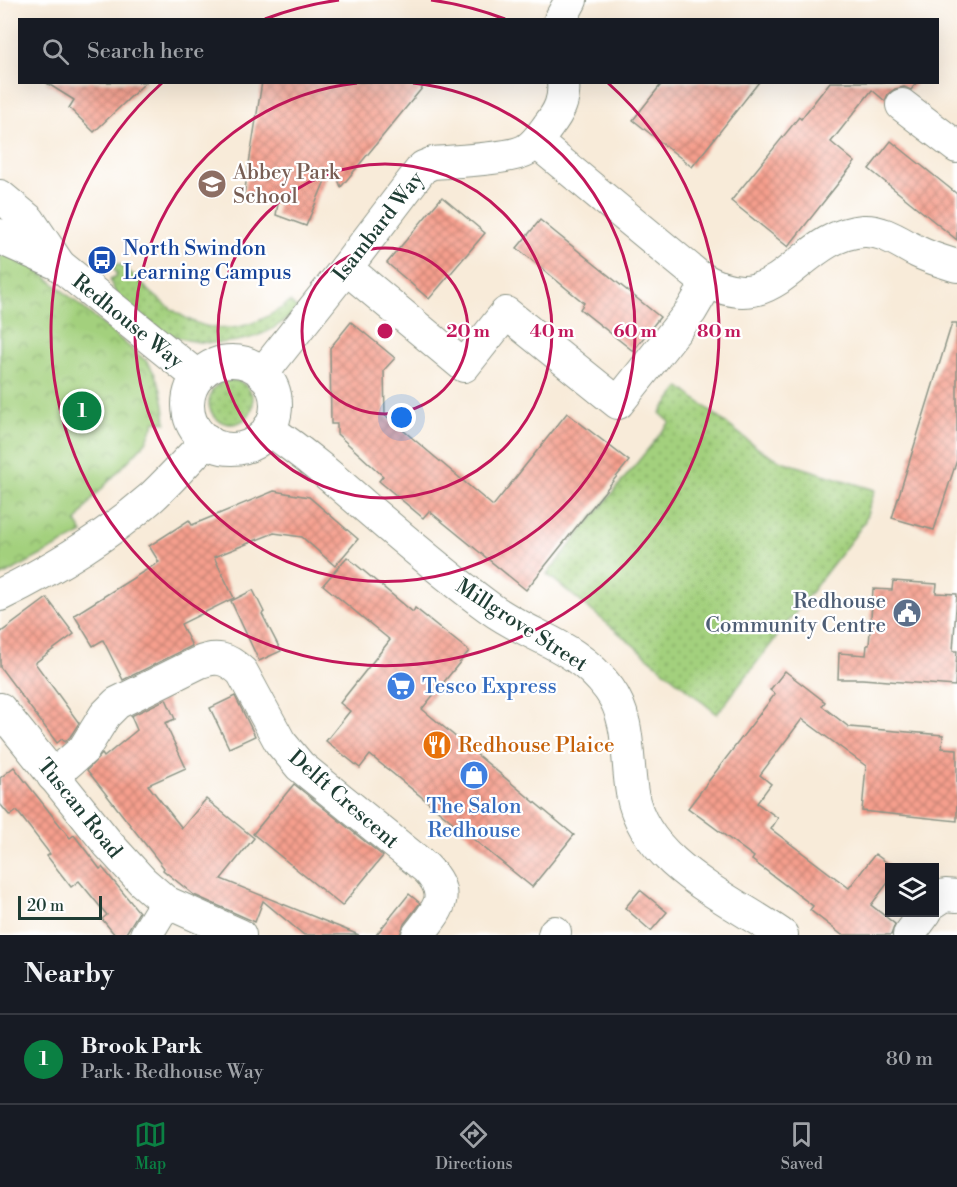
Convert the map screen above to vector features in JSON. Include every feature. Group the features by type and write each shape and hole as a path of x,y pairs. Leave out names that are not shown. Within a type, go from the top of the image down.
{"street":[{"path":"561,18 571,0"},
{"name":"Isambard Way","path":"262,374 423,167 433,163 512,155 527,149 536,142 560,109 563,84"},
{"path":"902,105 957,147"},
{"path":"536,142 708,282 735,290 760,288 783,277 823,244 844,235 866,231 888,236 917,252 957,266"},
{"name":"Redhouse Way","path":"0,196 29,220 58,264"},
{"name":"Redhouse Way","path":"0,235 11,243 58,264 198,377"},
{"path":"346,268 464,366 506,313 618,403 692,311 708,282"},
{"name":"Redhouse Way","path":"207,440 195,429 189,414 189,394 198,377 209,368 227,362 246,363 262,374"},
{"path":"0,595 50,569 105,534 152,496 207,440 222,447 238,448 254,442 268,429 274,417 276,401 271,385 262,374"},
{"name":"Millgrove Street","path":"268,429 316,463 492,610 526,630 559,645 585,664 610,690 621,712 627,740 634,804 642,824 653,841 677,865 782,935"},
{"name":"Delft Crescent","path":"53,776 84,748 105,715 117,703 209,658 221,658 242,672 280,742 300,766 426,868 436,879 441,890 441,901 438,909 418,935"},
{"name":"Tuscan Road","path":"0,710 109,845 142,881 166,902 240,935"},
{"path":"939,899 945,895 957,896"},
{"path":"146,935 166,902"},
{"path":"909,935 922,917"}],"green space":[{"path":"0,249 33,266 146,361 155,375 163,398 166,423 155,421 146,442 92,499 76,522 83,533 0,577"},
{"path":"118,264 170,308 187,319 203,325 236,328 253,323 290,302 297,309 285,321 254,337 224,343 193,341 165,332 124,302 112,286 110,279 117,276 113,266"},
{"path":"231,380 240,381 247,386 252,393 252,411 247,418 240,423 231,424 222,423 215,418 210,411 209,402 210,393 215,386 222,381"},
{"path":"680,387 759,449 781,461 875,490 864,523 717,714 547,574 670,422 660,413"}],"building":[{"path":"48,84 144,84 94,132 69,108 74,100"},
{"path":"262,84 425,84 341,187 332,164 306,226 276,215 278,204 244,195"},
{"path":"661,84 757,84 692,167 633,120"},
{"path":"828,84 916,84 911,90 904,87 895,89 888,94 885,101 872,90 831,142 855,162 788,247 731,201 799,117 801,119"},
{"path":"891,141 957,194 957,240 869,169"},
{"path":"442,197 485,233 429,299 387,263"},
{"path":"540,220 660,317 633,351 580,309 584,303 517,248"},
{"path":"351,322 395,358 384,370 385,415 493,506 567,413 629,461 526,590 429,511 423,518 379,481 383,476 337,434 337,424 331,424 330,348"},
{"path":"952,323 957,323 957,460 934,530 892,518"},
{"path":"274,491 309,497 358,539 335,566 302,537 274,533 214,557 234,598 181,624 192,646 123,680 103,640 93,646 74,615 159,562 149,546 189,520 192,525"},
{"path":"347,557 413,612 415,608 469,651 422,709 574,835 532,887 370,755 360,768 326,741 350,711 340,703 390,640 323,585"},
{"path":"893,581 937,584 936,593 957,594 953,651 957,651 955,686 838,679 839,653 866,655 867,645 869,645 873,589 892,590"},
{"path":"253,590 264,612 262,614 281,651 259,661 231,601"},
{"path":"47,598 74,634 35,663 79,723 65,742 62,739 57,743 0,667 0,633"},
{"path":"785,671 825,702 822,706 849,727 943,735 942,748 957,749 957,821 862,811 866,766 802,719 760,775 771,784 757,803 778,818 771,829 849,888 875,854 887,863 885,863 885,887 871,905 895,924 891,935 842,935 810,910 813,906 752,860 754,857 688,808 775,694 770,690"},
{"path":"235,696 255,736 229,748 210,708"},
{"path":"166,699 175,719 165,723 186,768 148,785 182,828 206,799 254,838 221,879 359,935 304,935 263,901 255,922 194,895 163,870 164,868 87,770 102,754 104,757 137,730 131,716"},
{"path":"14,767 70,838 74,835 100,869 102,867 139,912 125,935 115,935 102,919 107,915 79,881 71,887 47,856 50,854 17,811 10,816 0,804 0,778"},
{"path":"294,784 383,856 342,906 253,834"},
{"path":"640,890 667,912 651,931 625,908"},
{"path":"409,894 420,903 404,924 400,935 376,935"}],"place":[{"name":"Abbey Park School","path":"212,184"},
{"name":"North Swindon Learning Campus","path":"102,260"},
{"name":"Brook Park","path":"82,411"},
{"name":"Redhouse Community Centre","path":"907,613"},
{"name":"Tesco Express","path":"401,686"},
{"name":"Redhouse Plaice","path":"437,745"},
{"name":"The Salon Redhouse","path":"474,775"}]}
